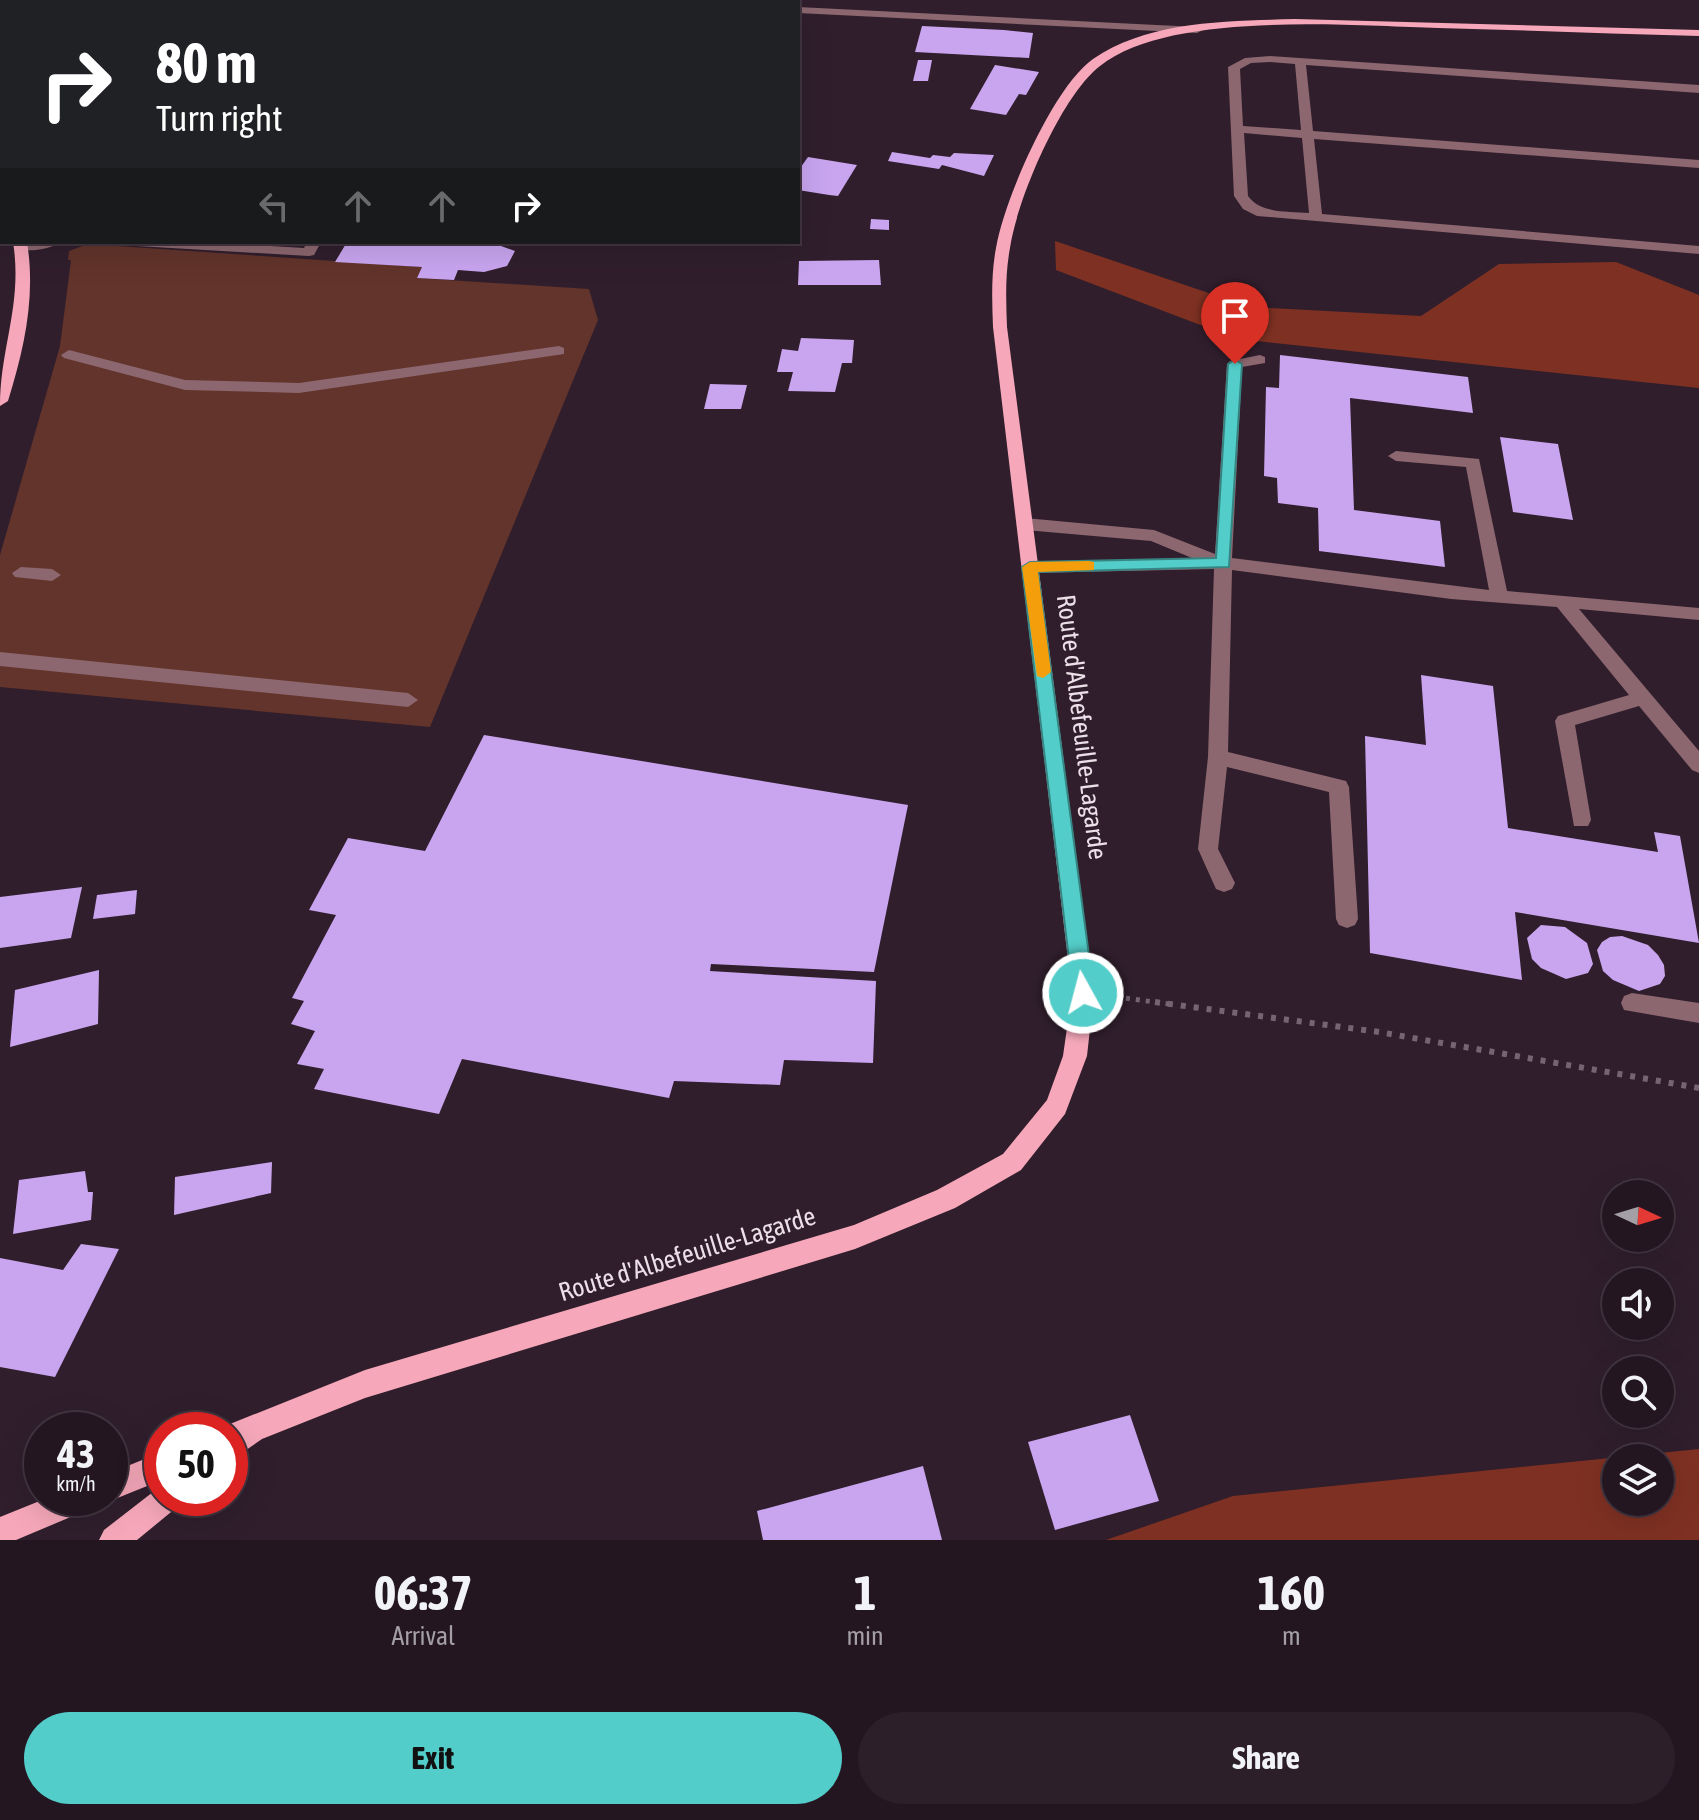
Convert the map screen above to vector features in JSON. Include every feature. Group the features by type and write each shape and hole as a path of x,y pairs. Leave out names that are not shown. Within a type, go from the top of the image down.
{"main road":[{"name":"Route d'Albefeuille-Lagarde","path":"248,1430 365,1384 855,1237 946,1199 1012,1162 1057,1106 1075,1056 1083,993 1000,327 998,279 1005,235 1063,100 1080,76 1118,50 1154,38 1197,30 1310,22 1699,33"},
{"path":"0,401 12,364 25,279 21,244"},
{"path":"0,1532 39,1516"},
{"path":"114,1540 144,1516"}],"street":[{"path":"800,10 1197,30"},
{"path":"1699,89 1300,61 1249,60 1234,67 1241,196 1248,206 1262,213 1699,250"},
{"path":"1300,61 1316,219"},
{"path":"1237,129 1699,164"},
{"path":"171,244 309,252 313,244"},
{"path":"69,355 185,385 299,388 559,351"},
{"path":"1224,883 1208,849 1218,757 1223,563 1235,364 1260,360"},
{"path":"1396,456 1473,463 1499,597"},
{"path":"1025,524 1154,536 1223,563"},
{"path":"1030,567 1223,563 1499,597 1699,614"},
{"path":"21,573 52,575"},
{"path":"1562,601 1699,765"},
{"path":"0,659 408,700"},
{"path":"1581,820 1565,721 1642,698"},
{"path":"1218,757 1339,787 1347,919"},
{"path":"1632,1003 1699,1013"}],"path":[{"path":"1083,993 1379,1032 1699,1088"}],"shaded area":[{"path":"1055,241 1250,307 1421,316 1499,264 1616,262 1699,295 1699,388 1237,339 1056,270"},
{"path":"88,244 422,267 417,278 589,289 598,320 430,727 0,687 0,555 60,346 71,260 68,260 69,251"},
{"path":"1699,1449 1699,1540 1106,1540 1233,1496 1602,1459 1602,1516 1674,1516 1674,1452"}],"building":[{"path":"922,26 1033,33 1029,58 915,52"},
{"path":"918,60 932,60 928,81 913,81"},
{"path":"995,65 1039,72 1026,95 1019,94 1006,115 970,109"},
{"path":"892,152 930,158 933,155 950,157 954,153 994,155 984,176 942,165 939,169 888,161"},
{"path":"808,157 857,165 838,196 800,190 800,168"},
{"path":"871,219 889,220 889,230 870,229"},
{"path":"346,244 502,244 515,251 507,266 484,272 458,270 454,280 417,278 422,267 335,262"},
{"path":"879,260 881,285 798,285 799,261"},
{"path":"801,338 854,340 852,363 842,363 835,392 788,391 793,372 777,372 782,349 798,351"},
{"path":"1280,355 1468,377 1473,413 1350,398 1354,510 1440,521 1445,567 1319,551 1318,508 1278,503 1277,478 1264,476 1266,387 1279,388"},
{"path":"710,384 747,385 741,409 704,409"},
{"path":"1500,437 1558,444 1573,520 1513,512"},
{"path":"1421,675 1493,686 1508,828 1658,852 1654,832 1680,836 1699,943 1515,912 1522,980 1370,953 1365,736 1426,745"},
{"path":"484,735 908,805 874,972 711,964 710,971 876,981 873,1063 784,1060 780,1085 674,1081 669,1098 462,1059 439,1114 314,1089 324,1069 297,1064 315,1031 291,1024 304,1001 292,998 336,915 309,910 348,838 425,851"},
{"path":"82,887 71,938 0,948 0,897"},
{"path":"137,890 135,914 93,919 97,895"},
{"path":"1541,925 1565,927 1587,943 1593,964 1588,973 1566,979 1541,968 1532,959 1527,938"},
{"path":"1622,936 1648,945 1658,955 1664,965 1665,976 1660,984 1639,991 1613,980 1603,971 1597,950 1610,937"},
{"path":"99,970 98,1024 10,1047 15,990"},
{"path":"272,1162 271,1193 174,1215 175,1177"},
{"path":"85,1171 88,1192 93,1192 91,1220 13,1234 19,1180"},
{"path":"81,1244 119,1249 55,1377 0,1367 0,1258 63,1270"},
{"path":"1130,1415 1159,1501 1055,1530 1028,1442"},
{"path":"923,1466 942,1540 763,1540 757,1511"}],"slow traffic":[{"path":"1043,672 1030,567 1089,566"}],"route":[{"path":"1083,993 1030,567 1223,563 1235,364"}]}
